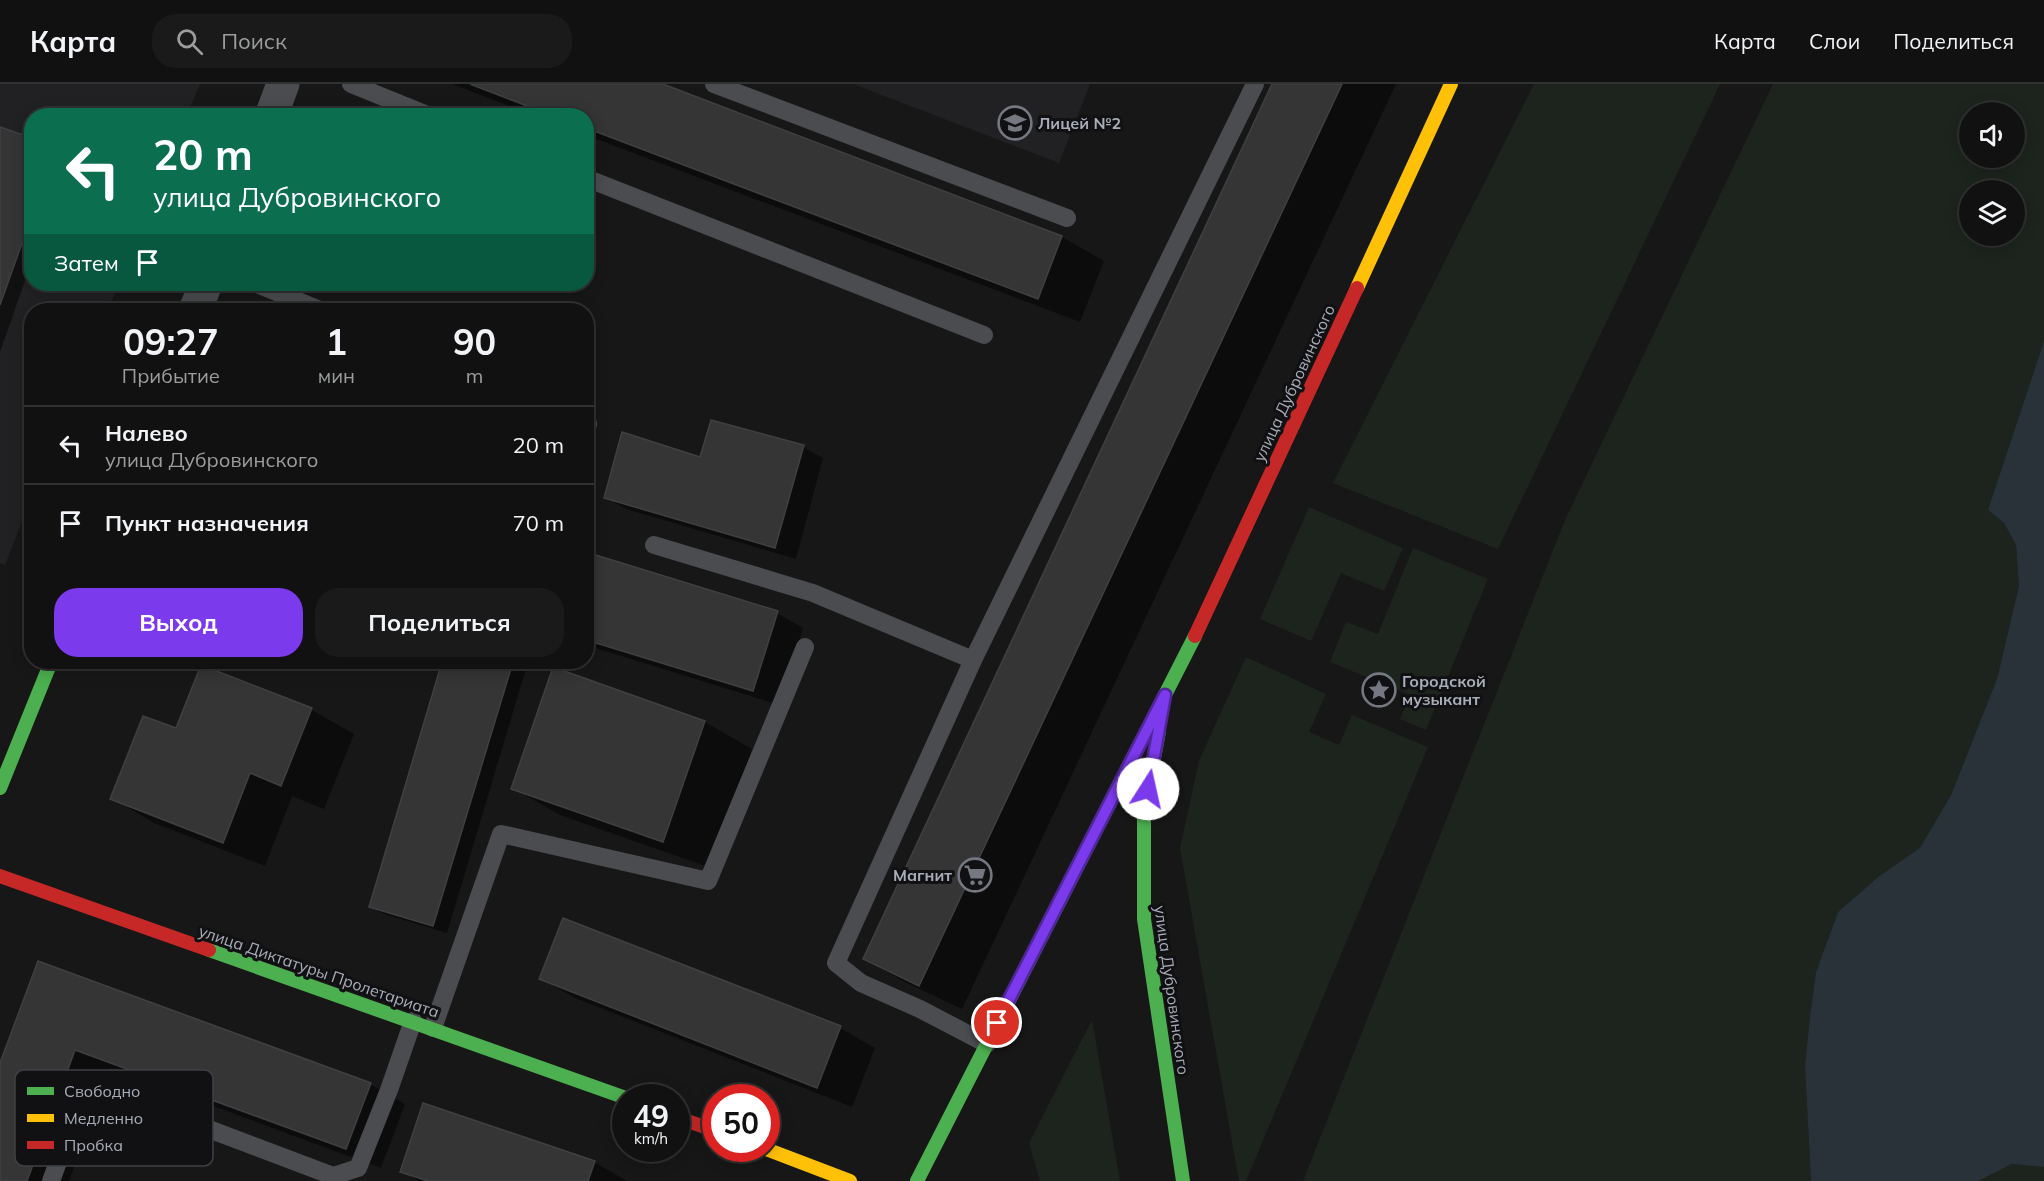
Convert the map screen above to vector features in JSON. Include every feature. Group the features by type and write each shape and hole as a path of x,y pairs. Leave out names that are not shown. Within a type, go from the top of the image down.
{"main road":[{"name":"улица Дубровинского","path":"917,1181 1213,599 1451,84"},
{"path":"0,788 48,669"},
{"name":"улица Дубровинского","path":"1165,695 1144,812 1144,919 1183,1181"},
{"name":"улица Диктатуры Пролетариата","path":"0,876 612,1093"},
{"path":"780,1154 850,1181"}],"street":[{"path":"274,108 283,84"}],"lane":[{"path":"351,84 410,108"},
{"path":"714,84 1067,218"},
{"path":"987,1044 861,983 836,963 973,660 1255,84"},
{"path":"594,181 984,335"},
{"path":"274,291 303,303"},
{"path":"654,545 813,593 973,660"},
{"path":"433,1028 501,834 708,881 805,647"},
{"path":"213,1131 333,1176 358,1168 413,1021"},
{"path":"51,1181 57,1166"}],"shaded area":[{"path":"0,84 200,84 190,108 24,108 24,291 116,291 111,303 24,303 24,517 5,565 0,563"},
{"name":"Лицей №2","path":"853,84 1090,84 1059,163"},
{"path":"1534,84 1720,84 1498,549 1333,483"},
{"path":"1773,84 2044,84 2044,341 1988,510 2004,523 2016,545 2019,586 1997,679 1951,795 1920,849 1878,877 1838,912 1816,972 1805,1066 1811,1181 1303,1181 1565,520"},
{"path":"2044,341 2044,1167 2012,1164 1978,1181 1811,1181 1805,1066 1816,972 1838,912 1878,877 1920,848 1951,795 1997,679 2019,586 2016,545 2004,523 1988,510"},
{"path":"1309,507 1403,548 1384,591 1341,573 1311,641 1260,619"},
{"path":"1413,548 1488,579 1426,730 1400,719 1410,695 1330,662 1346,622 1378,634"},
{"path":"1246,657 1326,694 1309,732 1339,745 1352,715 1428,747 1246,1181 1239,1181 1180,848 1199,761"},
{"path":"1092,1020 1120,1181 1040,1181 1029,1143"},
{"path":"2012,1164 2044,1167 2044,1181 1978,1181"}],"building":[{"path":"470,84 663,84 1062,236 1038,299 594,131 594,108 532,108"},
{"path":"1272,84 1342,84 919,986 863,959"},
{"path":"0,127 24,135 24,238 0,305"},
{"path":"711,420 804,445 775,548 604,498 622,432 700,457"},
{"path":"594,554 778,611 753,691 594,642"},
{"path":"199,669 211,669 312,708 281,786 250,773 223,843 110,799 143,716 176,728"},
{"path":"440,669 511,669 433,926 369,907"},
{"path":"552,669 559,669 705,721 663,842 511,789"},
{"path":"563,918 841,1026 817,1088 539,979"},
{"path":"38,961 371,1083 346,1149 213,1100 213,1070 130,1070 75,1050 68,1070 15,1070 15,1166 32,1166 27,1181 0,1181 0,1063"},
{"path":"423,1103 595,1161 588,1181 428,1181 400,1172"}],"traffic: fast":[{"path":"917,1181 1195,636"},
{"path":"0,788 48,669"},
{"path":"1159,731 1144,812 1144,919 1183,1181"},
{"path":"209,950 612,1093"}],"traffic: slow":[{"path":"1357,288 1451,84"},
{"path":"780,1154 850,1181"}],"traffic: jam":[{"path":"1195,636 1357,288"},
{"path":"0,876 209,950"},
{"path":"690,1122 702,1126"}],"place":[{"name":"Лицей №2","path":"1015,123"},
{"name":"Городской музыкант","path":"1379,690"},
{"name":"Магнит","path":"975,875"}],"route":[{"path":"997,1023 1165,695 1148,789"}]}
